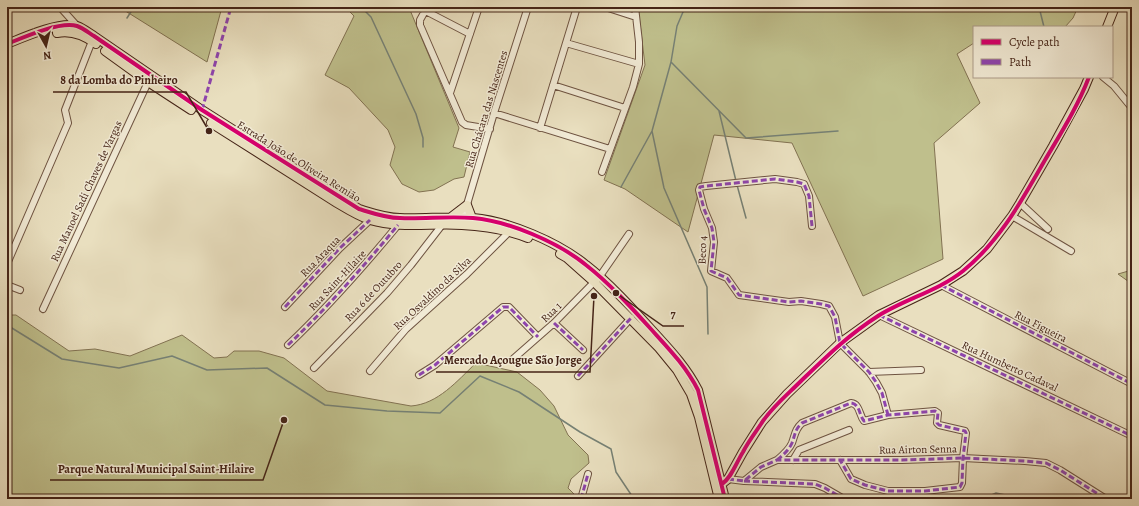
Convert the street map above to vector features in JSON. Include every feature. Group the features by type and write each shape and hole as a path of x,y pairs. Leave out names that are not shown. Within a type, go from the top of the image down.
{"main road":[{"path":"1107,26 1114,7"},
{"path":"7,44 38,32 60,27 78,26"},
{"name":"Estrada João de Oliveira Remião","path":"78,26 339,200 356,214 370,220 398,225 462,224 509,232 539,243 567,258 597,279 667,357 677,370 691,394 722,483 719,499"},
{"name":"Estrada João de Oliveira Remião","path":"7,49 40,37 65,31 73,32 92,41 148,82 339,200 359,209 377,215 398,218 472,218 513,226 570,253 597,279 633,309 673,352 690,374 698,390 725,499"},
{"path":"722,483 762,422 787,394 840,343 879,315 941,285 963,271 987,249 1020,203 1060,134 1089,78"},
{"path":"450,218 467,205 472,218"},
{"path":"414,225 463,218 509,232"}],"street":[{"path":"60,7 78,26"},
{"path":"418,7 470,34"},
{"path":"450,93 479,7"},
{"name":"Rua Chácara das Nascentes","path":"463,218 494,113 528,7"},
{"path":"540,128 577,7"},
{"path":"605,7 636,17"},
{"path":"602,172 633,86 639,64 636,7"},
{"path":"426,11 420,20 420,25 464,124 490,129"},
{"path":"7,264 68,123 65,110 92,41"},
{"path":"566,43 639,64"},
{"path":"1104,78 1114,86 1132,108"},
{"name":"Rua Manoel Sadi Chaves de Vargas","path":"43,309 148,82"},
{"path":"553,85 625,108"},
{"path":"494,113 610,149"},
{"name":"Beco 4","path":"812,226 809,196 804,184 775,179 700,187 699,190 704,209 712,228 714,242 711,270 727,278 739,295 789,302 801,301 829,306 835,317 840,343"},
{"path":"1020,203 1048,228"},
{"path":"1012,216 1071,251"},
{"name":"Rua Araqua","path":"285,307 340,248 370,220"},
{"name":"Rua Saint-Hilaire","path":"288,344 312,322 367,263 398,225"},
{"name":"Rua 6 de Outubro","path":"314,368 392,287 442,225"},
{"name":"Rua Osvaldino da Silva","path":"370,370 406,329 467,274 509,232"},
{"name":"Rua 1","path":"513,359 554,323 597,279 616,255 629,234"},
{"path":"7,285 20,290"},
{"name":"Rua Figueira","path":"941,285 1132,384"},
{"path":"419,375 435,365 503,307 509,307 538,337"},
{"name":"Rua Humberto Cadaval","path":"879,315 1132,436"},
{"path":"578,376 631,318"},
{"path":"554,323 583,350"},
{"path":"840,343 869,372 882,393 888,415"},
{"path":"869,372 921,370"},
{"path":"777,460 788,450 792,444 796,428 802,423 851,403 857,406 864,421 888,415 937,412 937,423 939,425 965,431 966,435 962,486 960,487 925,491 888,491 865,485 851,479 840,460"},
{"path":"793,460 799,450 849,430"},
{"name":"Rua Airton Senna","path":"744,481 761,467 777,460 902,460 963,458 1025,460 1046,463 1060,470 1106,499"},
{"path":"581,499 588,474"},
{"path":"722,483 744,481 815,484 844,499"}],"green space":[{"path":"119,7 222,7 207,62"},
{"path":"345,7 404,7 410,10 459,128 453,147 470,152 464,177 454,179 434,190 419,192 402,184 390,165 395,147 388,130 349,88 325,75 354,16"},
{"path":"638,7 1078,7 1073,18 1066,26 973,26 973,44 957,54 980,103 934,143 943,259 863,296 792,143 714,135 688,232 625,189 604,180 645,65"},
{"path":"1132,270 1132,284 1118,274"},
{"path":"7,314 16,315 69,351 95,349 130,356 182,335 214,358 227,357 234,351 259,351 284,358 327,391 411,406 430,401 438,396 454,384 476,363 517,372 540,390 554,406 568,435 588,455 589,463 571,479 568,488 577,497 577,499 7,499"}],"waterway":[{"path":"127,18 134,7"},
{"path":"361,7 371,17 416,114 423,138 423,147"},
{"path":"621,187 652,131 671,62 677,26 683,12 683,7"},
{"path":"1039,7 1044,26"},
{"path":"671,62 746,138 838,131"},
{"path":"719,111 736,181"},
{"path":"652,131 664,188 707,287 708,334"},
{"path":"737,185 746,218"},
{"path":"7,325 62,359 119,368 172,356 207,370 267,368 325,405 387,411 440,413 480,376 519,392 580,432 611,449 616,472 634,499"},
{"path":"983,499 996,493 1023,499"}],"marked path":[{"path":"202,110 231,7"},
{"path":"812,226 809,196 804,184 775,179 700,187 699,190 704,209 712,228 714,242 711,271 727,278 739,295 789,302 801,301 829,306 835,317 840,343 869,372 876,382 882,393 888,415"},
{"path":"285,307 340,248 370,220"},
{"path":"288,345 345,286 398,225"},
{"path":"941,285 1132,384"},
{"path":"419,375 435,365 503,307 509,307 538,337"},
{"path":"879,315 1132,436"},
{"path":"578,376 631,318"},
{"path":"554,323 583,350"},
{"path":"777,460 789,448 797,430 802,423 851,403 856,405 864,421 888,415 935,411 938,413 937,423 939,425 965,431 966,433 962,483 960,487 925,491 888,491 865,485 851,479 840,460"},
{"path":"728,479 744,481 761,467 777,460 902,460 963,458 1025,461 1046,463 1060,470 1106,499"},
{"path":"581,499 588,474"},
{"path":"744,481 815,484 844,499"}],"cycle path":[{"path":"7,44 52,28 70,25 77,26 84,29 202,110 359,209 395,218 464,217 501,223 532,234 575,256 603,279 627,303 664,343 693,381 698,390 725,499"},
{"path":"722,484 731,474 747,445 769,413 837,347 857,331 888,310 932,290 953,278 963,271 988,247 1028,190 1069,119 1089,78"}],"place":[{"name":"8 da Lomba do Pinheiro","path":"209,131"},
{"name":"7","path":"616,293"},
{"name":"Mercado Açougue São Jorge","path":"594,296"},
{"name":"Parque Natural Municipal Saint-Hilaire","path":"284,420"}]}
